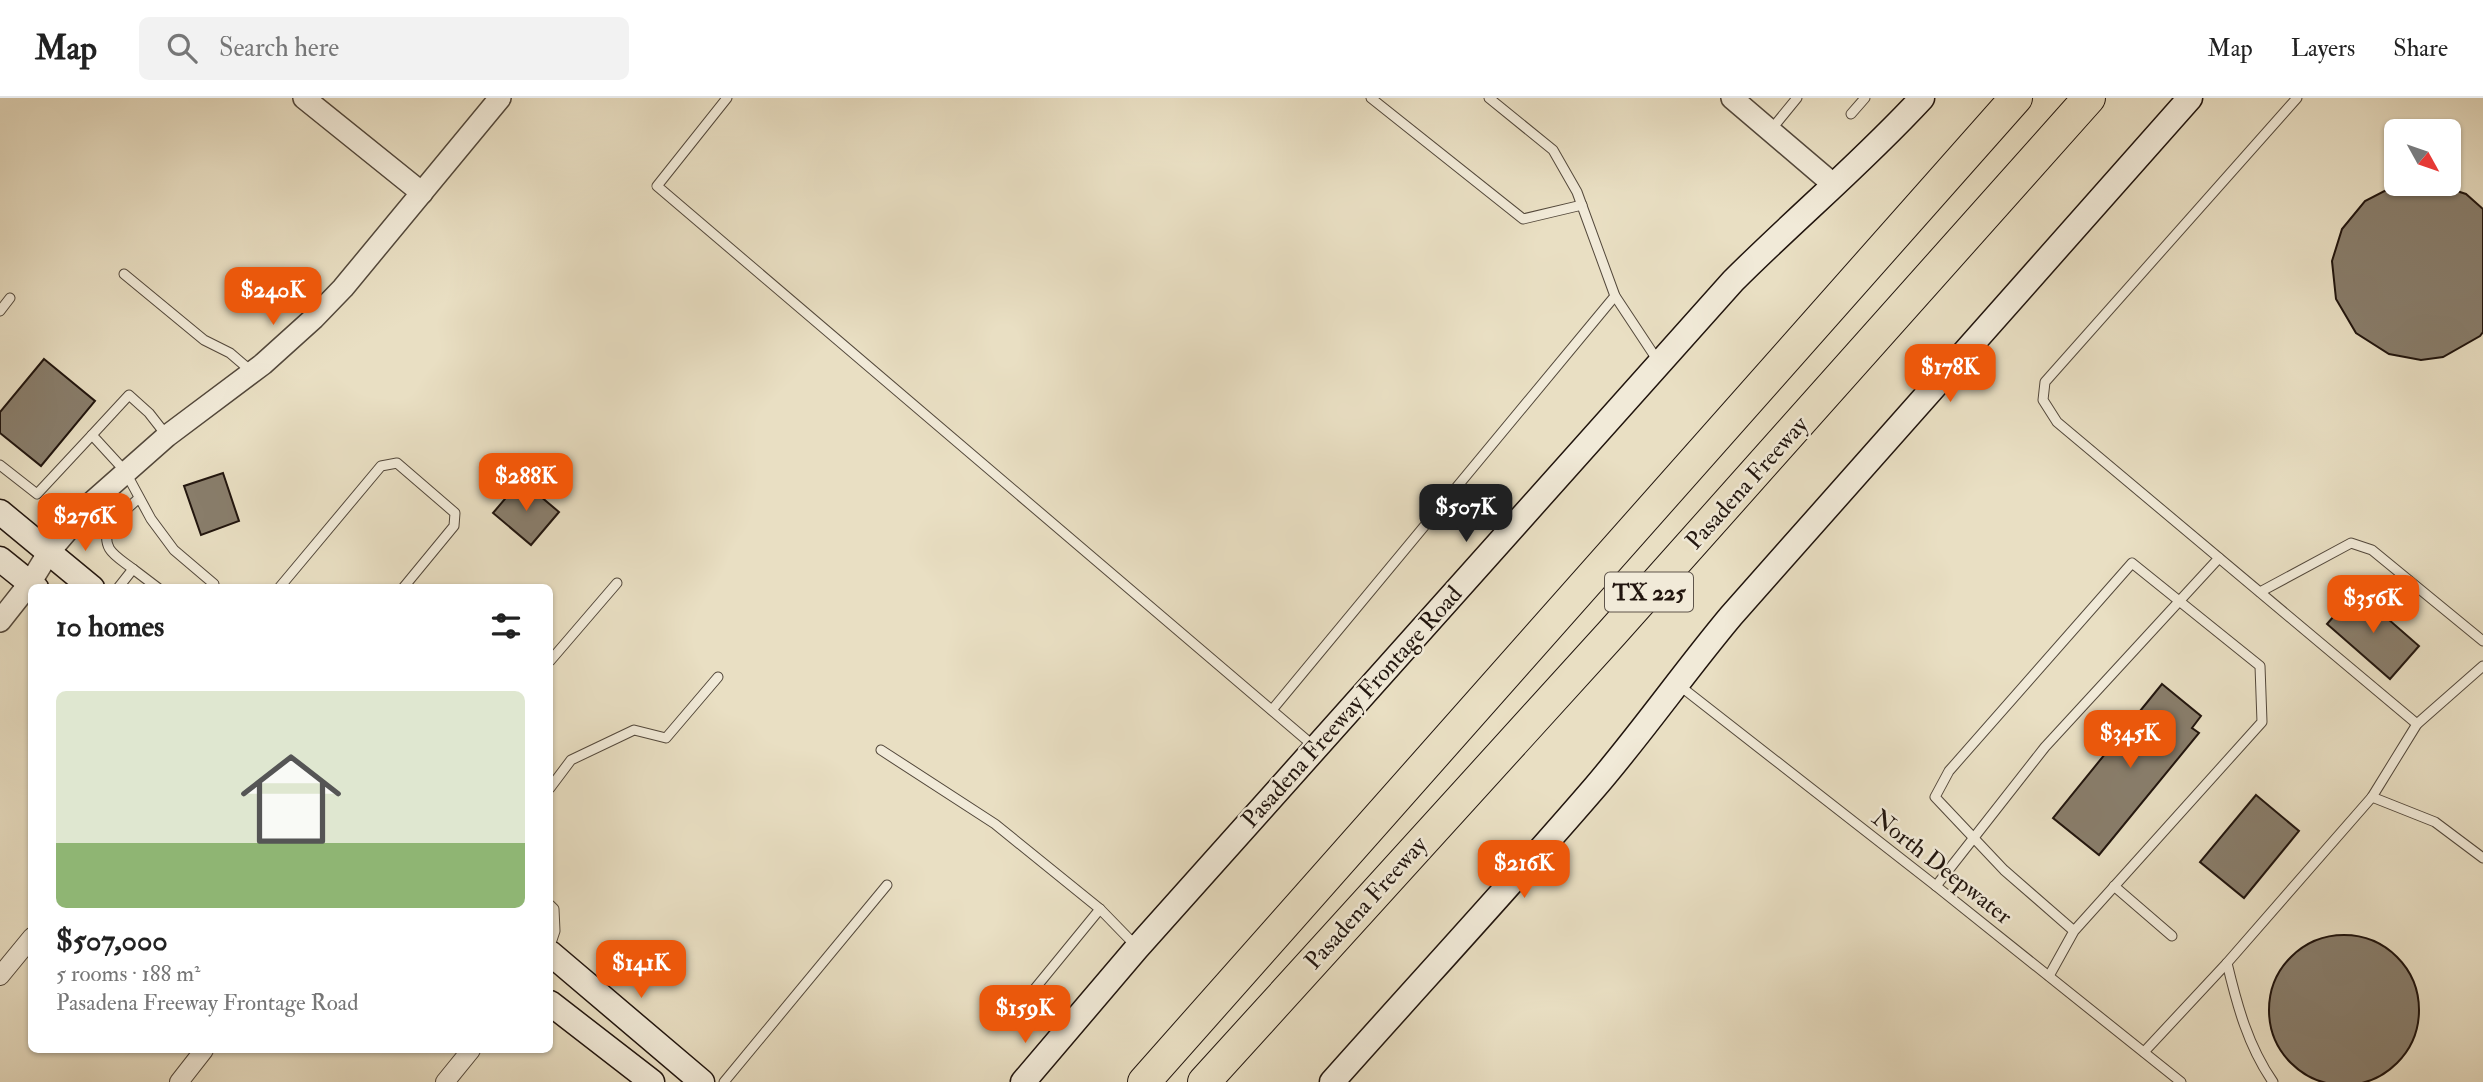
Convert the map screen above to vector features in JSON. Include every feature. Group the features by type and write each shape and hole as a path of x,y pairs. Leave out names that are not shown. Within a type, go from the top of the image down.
{"highway":[{"name":"Pasadena Freeway","path":"1144,1082 2016,98"},
{"name":"Pasadena Freeway","path":"1204,1082 1630,612 2089,98"}],"main road":[{"path":"1332,1082 1597,785 1731,616 2190,98"},
{"name":"Pasadena Freeway Frontage Road","path":"1023,1082 1138,947 1733,281 1782,232 1884,139 1913,101"},
{"path":"0,512 87,584"},
{"path":"0,559 31,584"},
{"path":"553,956 702,1082"},
{"path":"553,1005 652,1082"}],"street":[{"path":"304,98 422,193"},
{"path":"34,584 49,552 90,504 167,436 252,372 293,337 343,288 500,98"},
{"path":"1732,98 1834,185"},
{"path":"0,621 28,591"},
{"path":"0,976 28,942"},
{"path":"179,1082 202,1053"},
{"path":"445,1082 469,1053"}],"lane":[{"path":"727,98 657,186 1316,748"},
{"path":"1371,98 1523,219 1582,205"},
{"path":"1489,98 1553,150 1577,192 1615,296 1659,363"},
{"path":"1770,131 1797,98"},
{"path":"1851,114 1866,98"},
{"path":"2297,98 2045,382 2043,400 2057,422 2417,724"},
{"path":"124,274 204,340 230,354 252,372"},
{"path":"1272,710 1615,296"},
{"path":"0,311 10,298"},
{"path":"0,465 37,494 129,395 149,413 167,436"},
{"path":"92,435 125,471 151,519 174,550 214,584"},
{"path":"282,584 381,466 397,463 455,513 454,526 406,584"},
{"path":"139,498 108,526 105,537 108,550 153,584"},
{"path":"90,504 108,526"},
{"path":"2260,592 2351,543 2372,550 2483,641"},
{"path":"1936,886 2045,747 2219,558"},
{"path":"2049,976 2074,931 2262,722 2260,666 2132,563 1949,771 1935,797 2004,870 2074,931"},
{"path":"121,584 133,569"},
{"path":"553,658 617,583"},
{"path":"2144,1052 2227,963 2372,797 2417,724 2483,666"},
{"path":"553,784 571,760 634,730 666,738 718,677"},
{"name":"North Deepwater","path":"1678,685 2181,1082"},
{"path":"881,750 995,824 1100,909 1138,947"},
{"path":"2372,797 2435,822 2483,858"},
{"path":"724,1082 887,885"},
{"path":"2114,886 2172,936"},
{"path":"553,908 553,937"},
{"path":"1028,997 1100,909"},
{"path":"2227,963 2238,1009 2260,1063 2273,1082"}],"building":[{"path":"2384,191 2384,196 2461,196 2461,192 2483,209 2483,332 2480,336 2443,357 2421,360 2389,354 2356,333 2336,299 2332,261 2342,229 2365,201"},
{"path":"44,359 95,401 41,466 0,433 0,412"},
{"path":"223,473 239,521 201,535 184,486"},
{"path":"521,480 559,512 531,545 493,513"},
{"path":"2356,591 2419,646 2390,679 2327,624"},
{"path":"2162,684 2201,716 2192,728 2199,733 2099,855 2053,818"},
{"path":"2256,795 2299,831 2244,898 2200,862"},
{"path":"2329,937 2359,937 2385,948 2397,957 2406,969 2417,995 2417,1025 2406,1051 2397,1063 2385,1072 2359,1083 2329,1083 2303,1072 2291,1063 2282,1051 2271,1025 2271,995 2282,969 2291,957 2303,948"}]}
